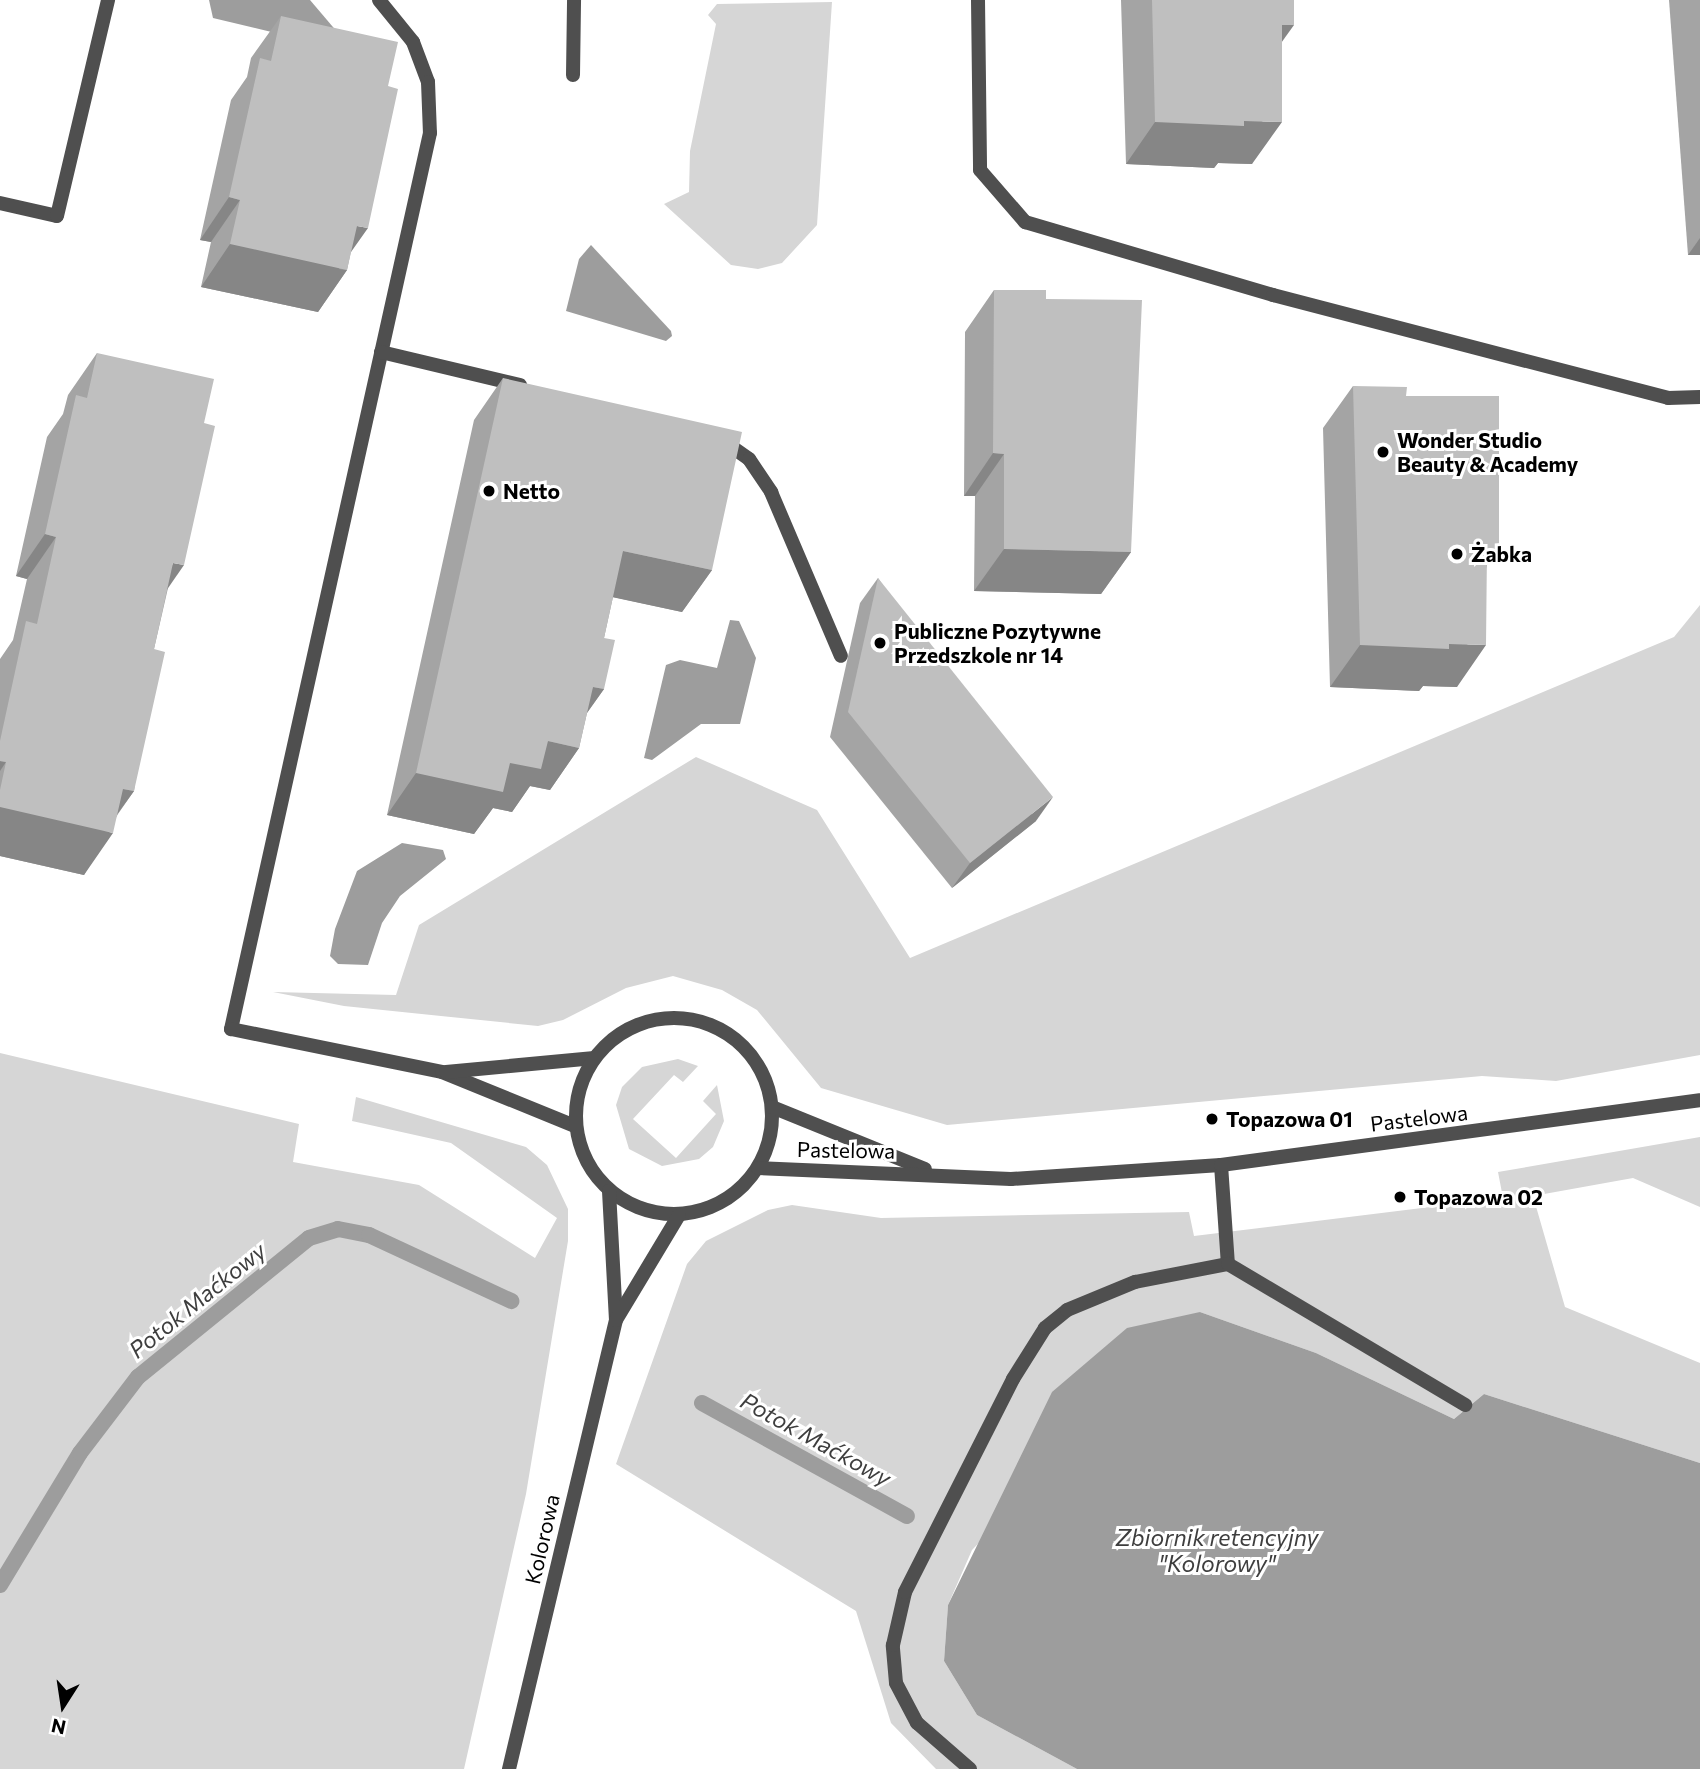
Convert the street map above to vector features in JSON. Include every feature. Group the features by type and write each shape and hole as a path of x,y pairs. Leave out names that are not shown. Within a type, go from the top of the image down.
{"street":[{"path":"0,203 57,216 108,0"},
{"path":"379,0 413,42 428,82 430,133 231,1029 442,1072 575,1126"},
{"path":"573,75 574,0"},
{"path":"978,0 980,170 1025,222 1273,295 1668,398 1700,397"},
{"path":"381,352 543,391"},
{"path":"703,432 749,459 771,492 841,656"},
{"path":"678,1018 710,1025 754,1059 772,1107 758,1168 710,1208 679,1215 642,1210 609,1191 586,1161 575,1126 578,1090 594,1058 617,1035 646,1022 678,1018"},
{"path":"442,1072 594,1058"},
{"name":"Pastelowa","path":"758,1168 933,1172 1010,1178 1221,1165 1700,1100"},
{"name":"Pastelowa","path":"772,1107 933,1172"},
{"path":"1221,1165 1228,1264"},
{"name":"Kolorowa","path":"509,1769 616,1320 609,1191"},
{"name":"Kolorowa","path":"616,1320 679,1215"},
{"path":"970,1769 917,1723 896,1683 892,1645 905,1592 1013,1379 1045,1328 1067,1310 1135,1282 1228,1264 1465,1405"}],"shaded area":[{"path":"832,2 817,225 782,263 758,269 731,265 664,204 689,192 690,151 716,24 708,15 717,4"},
{"path":"1700,605 1700,1055 1556,1081 1482,1076 947,1125 821,1088 757,1010 722,990 673,976 626,988 563,1020 538,1026 344,1006 273,992 396,995 419,925 696,757 817,810 910,958 1674,637"},
{"path":"0,1053 299,1124 293,1162 419,1185 535,1258 557,1218 451,1143 352,1121 356,1097 526,1147 547,1165 568,1209 568,1241 526,1494 464,1769 0,1769"},
{"path":"678,1059 698,1066 683,1082 674,1075 633,1119 676,1158 716,1114 703,1101 717,1085 724,1121 713,1147 699,1159 662,1166 629,1149 616,1105 622,1087 642,1067"},
{"path":"1700,1137 1700,1207 1633,1178 1533,1196 1565,1307 1700,1363 1700,1463 1484,1394 1454,1419 1316,1353 1200,1312 972,1550 948,1605 944,1661 977,1715 1077,1769 936,1769 891,1723 856,1611 616,1464 687,1264 706,1241 768,1210 792,1205 881,1218 1189,1212 1194,1236 1503,1198 1498,1172"}],"water":[{"path":"209,0 310,0 344,40 342,49 213,18"},
{"path":"591,245 671,331 672,336 666,341 566,311 579,259"},
{"path":"730,620 739,621 756,658 740,724 701,724 652,760 644,758 666,665 680,660 717,668"},
{"path":"402,843 443,850 446,859 400,896 382,923 368,965 338,964 330,956 335,929 357,871"},
{"name":"Zbiornik retencyjny \"Kolorowy\"","path":"1200,1312 1316,1353 1454,1419 1484,1394 1700,1463 1700,1769 1077,1769 977,1715 944,1661 948,1605 1052,1392 1127,1328"}],"building":[{"path":"1152,0 1294,0 1294,25 1282,25 1282,122 1244,121 1244,126 1155,122"},
{"path":"281,16 398,42 388,86 398,89 368,228 357,226 347,270 230,244 240,200 229,197 260,58 271,61"},
{"path":"994,290 1046,290 1046,299 1142,300 1131,552 1004,549 1004,454 993,453"},
{"path":"97,353 214,379 204,423 215,426 184,565 173,563 154,649 165,652 134,791 123,789 113,833 0,807 0,790 6,762 0,761 0,741 26,621 37,624 56,537 45,534 76,395 87,398"},
{"path":"503,378 742,432 712,570 623,551 604,638 615,640 604,689 593,687 579,748 548,741 541,769 510,763 503,792 416,773"},
{"path":"1353,386 1407,387 1406,396 1499,396 1499,548 1487,549 1486,645 1449,644 1449,649 1360,645"},
{"path":"878,578 1053,797 970,863 848,712"}],"waterway":[{"name":"Potok Maćkowy","path":"0,1585 80,1453 138,1377 309,1238 338,1229 369,1235 511,1301"},
{"name":"Potok Maćkowy","path":"702,1403 907,1516"}],"place":[{"name":"Wonder Studio Beauty & Academy","path":"1383,452"},
{"name":"Netto","path":"489,491"},
{"name":"Żabka","path":"1457,554"},
{"name":"Publiczne Pozytywne Przedszkole nr 14","path":"880,643"},
{"name":"Topazowa 01","path":"1212,1119"},
{"name":"Topazowa 02","path":"1400,1197"}]}
